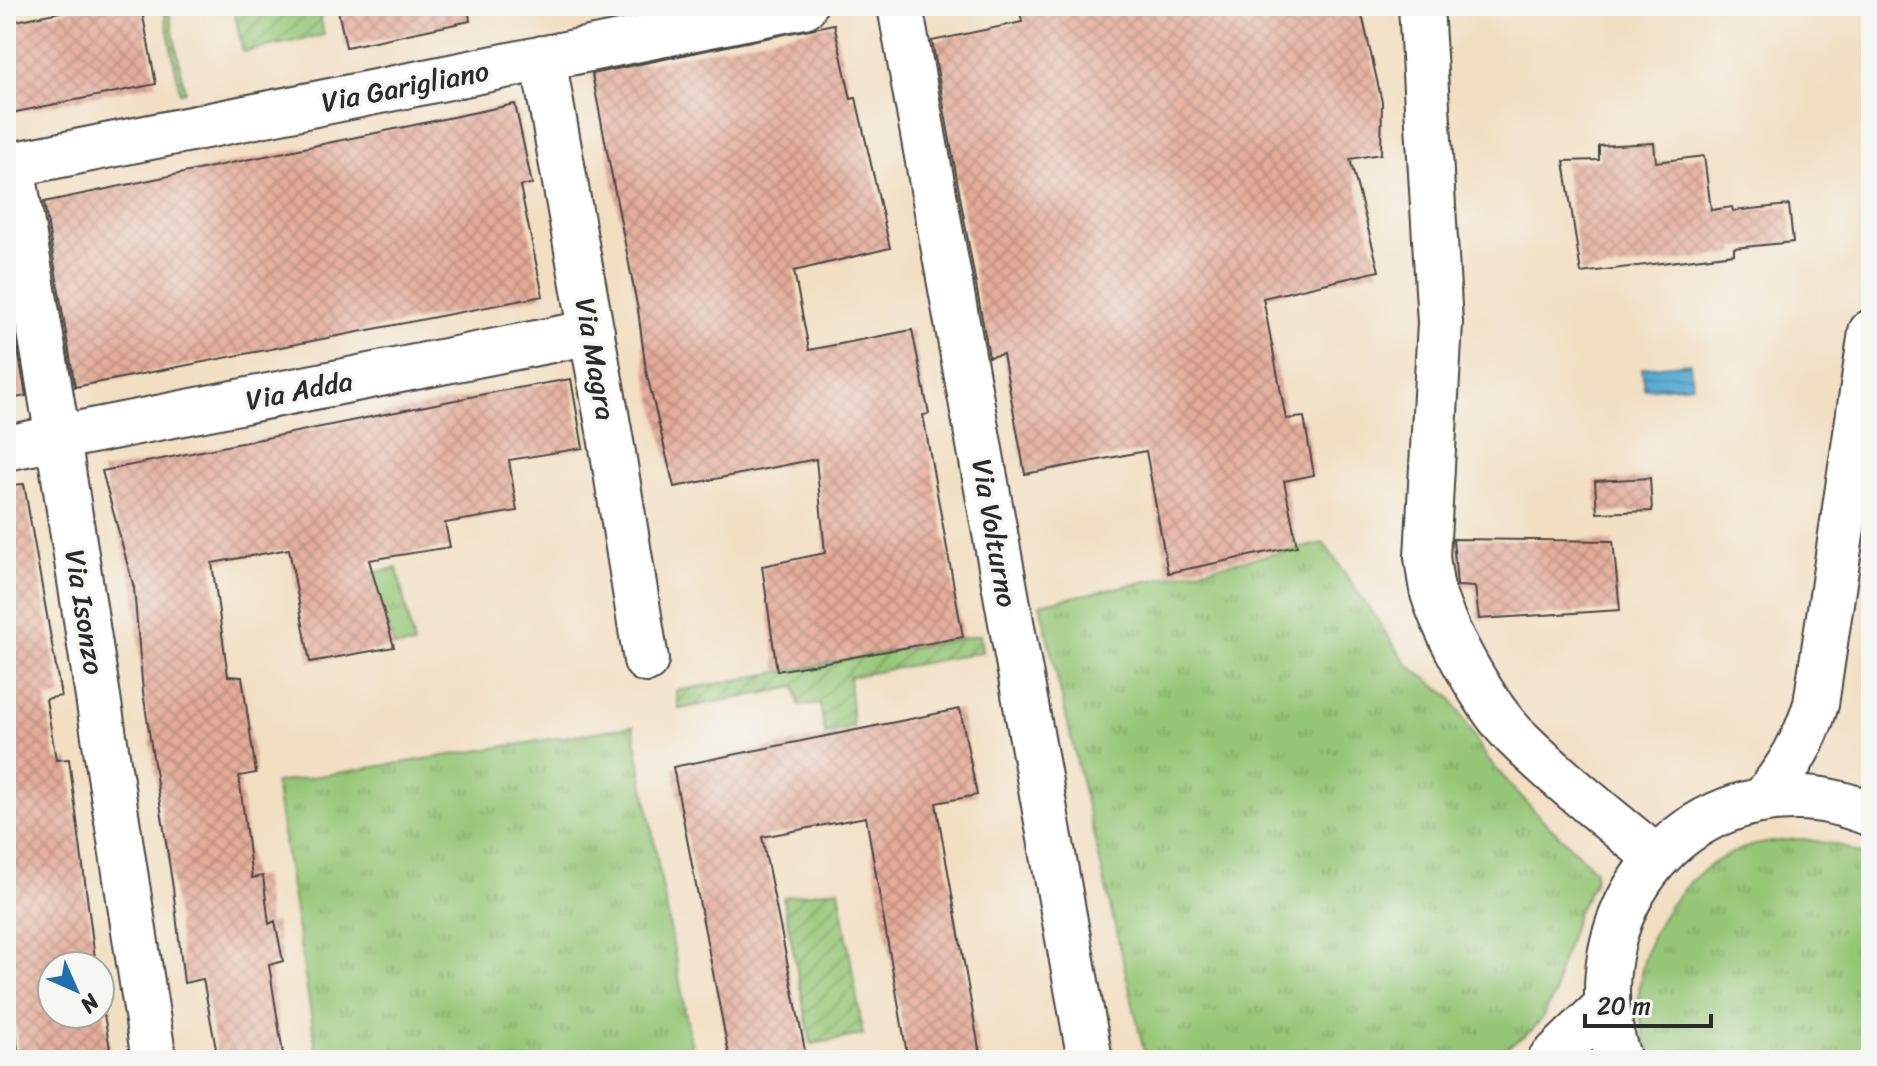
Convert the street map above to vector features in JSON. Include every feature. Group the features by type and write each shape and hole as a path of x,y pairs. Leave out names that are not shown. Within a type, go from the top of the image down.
{"street":[{"name":"Via Garigliano","path":"9,166 804,6"},
{"name":"Via Volturno","path":"900,6 1090,1060"},
{"path":"1421,6 1440,323 1427,557 1432,592 1470,670 1514,735 1657,858"},
{"name":"Via Magra","path":"543,58 646,660"},
{"name":"Via Isonzo","path":"9,166 58,438 154,1060"},
{"name":"Via Adda","path":"6,448 592,332"},
{"path":"1762,801 1794,759 1807,734 1816,704 1871,332"},
{"path":"1619,1060 1611,1039 1606,1006 1606,966 1615,927 1632,890 1657,858 1688,832 1724,812 1762,801 1799,798 1835,802 1871,814"},
{"path":"1550,1060 1606,1006"}],"green space":[{"path":"163,6 168,6 185,91 180,92"},
{"path":"233,6 318,6 324,35 243,52"},
{"path":"1324,543 1408,665 1450,696 1488,760 1538,815 1595,870 1594,883 1578,911 1558,974 1555,994 1541,1020 1507,1047 1463,1060 1146,1060 1040,604"},
{"path":"397,568 414,645 394,647 372,573"},
{"path":"980,635 982,652 849,677 853,727 825,734 820,704 799,706 796,687 679,709 676,691"},
{"path":"633,726 694,1060 318,1060 275,783"},
{"path":"1803,839 1842,846 1871,859 1871,1060 1655,1060 1643,1032 1639,1002 1641,973 1649,944 1662,917 1701,872 1726,856 1754,845"},
{"path":"839,889 863,1035 811,1044 783,897"}],"water":[{"path":"1690,363 1692,385 1644,389 1642,368"}],"building":[{"path":"89,6 141,6 156,84 6,114 6,23"},
{"path":"337,6 468,6 470,21 346,47"},
{"path":"1019,6 1360,6 1382,102 1381,154 1350,159 1379,271 1263,298 1286,419 1304,417 1314,475 1284,481 1297,546 1168,573 1146,451 1025,474 1003,354 989,357 932,41 1022,22"},
{"path":"834,24 851,99 856,98 890,248 794,271 809,350 912,330 929,414 923,415 963,637 777,671 762,566 825,553 816,459 674,487 646,371 638,310 592,74"},
{"path":"515,104 532,184 520,186 543,296 75,387 44,202"},
{"path":"1654,143 1656,162 1704,156 1711,210 1732,207 1733,211 1789,205 1793,242 1734,248 1734,254 1581,273 1564,161 1599,160 1599,146"},
{"path":"15,333 26,396 6,400 6,334"},
{"path":"571,379 583,448 509,460 517,511 445,523 450,547 369,560 394,647 310,662 289,549 212,563 228,676 242,677 256,773 239,776 252,878 263,876 269,924 275,921 283,961 269,965 284,1060 218,1060 203,979 184,983 143,692 134,588 102,471"},
{"path":"1650,478 1652,511 1597,513 1595,481"},
{"path":"24,484 61,696 46,699 56,760 69,759 94,950 36,950 36,1030 107,1030 112,1060 27,1060 25,1051 18,1052 6,927 6,485"},
{"path":"1453,539 1613,541 1620,610 1479,619 1475,587 1457,586"},
{"path":"960,709 977,795 936,803 981,1060 908,1060 866,817 762,837 807,1060 730,1060 673,767"}]}
